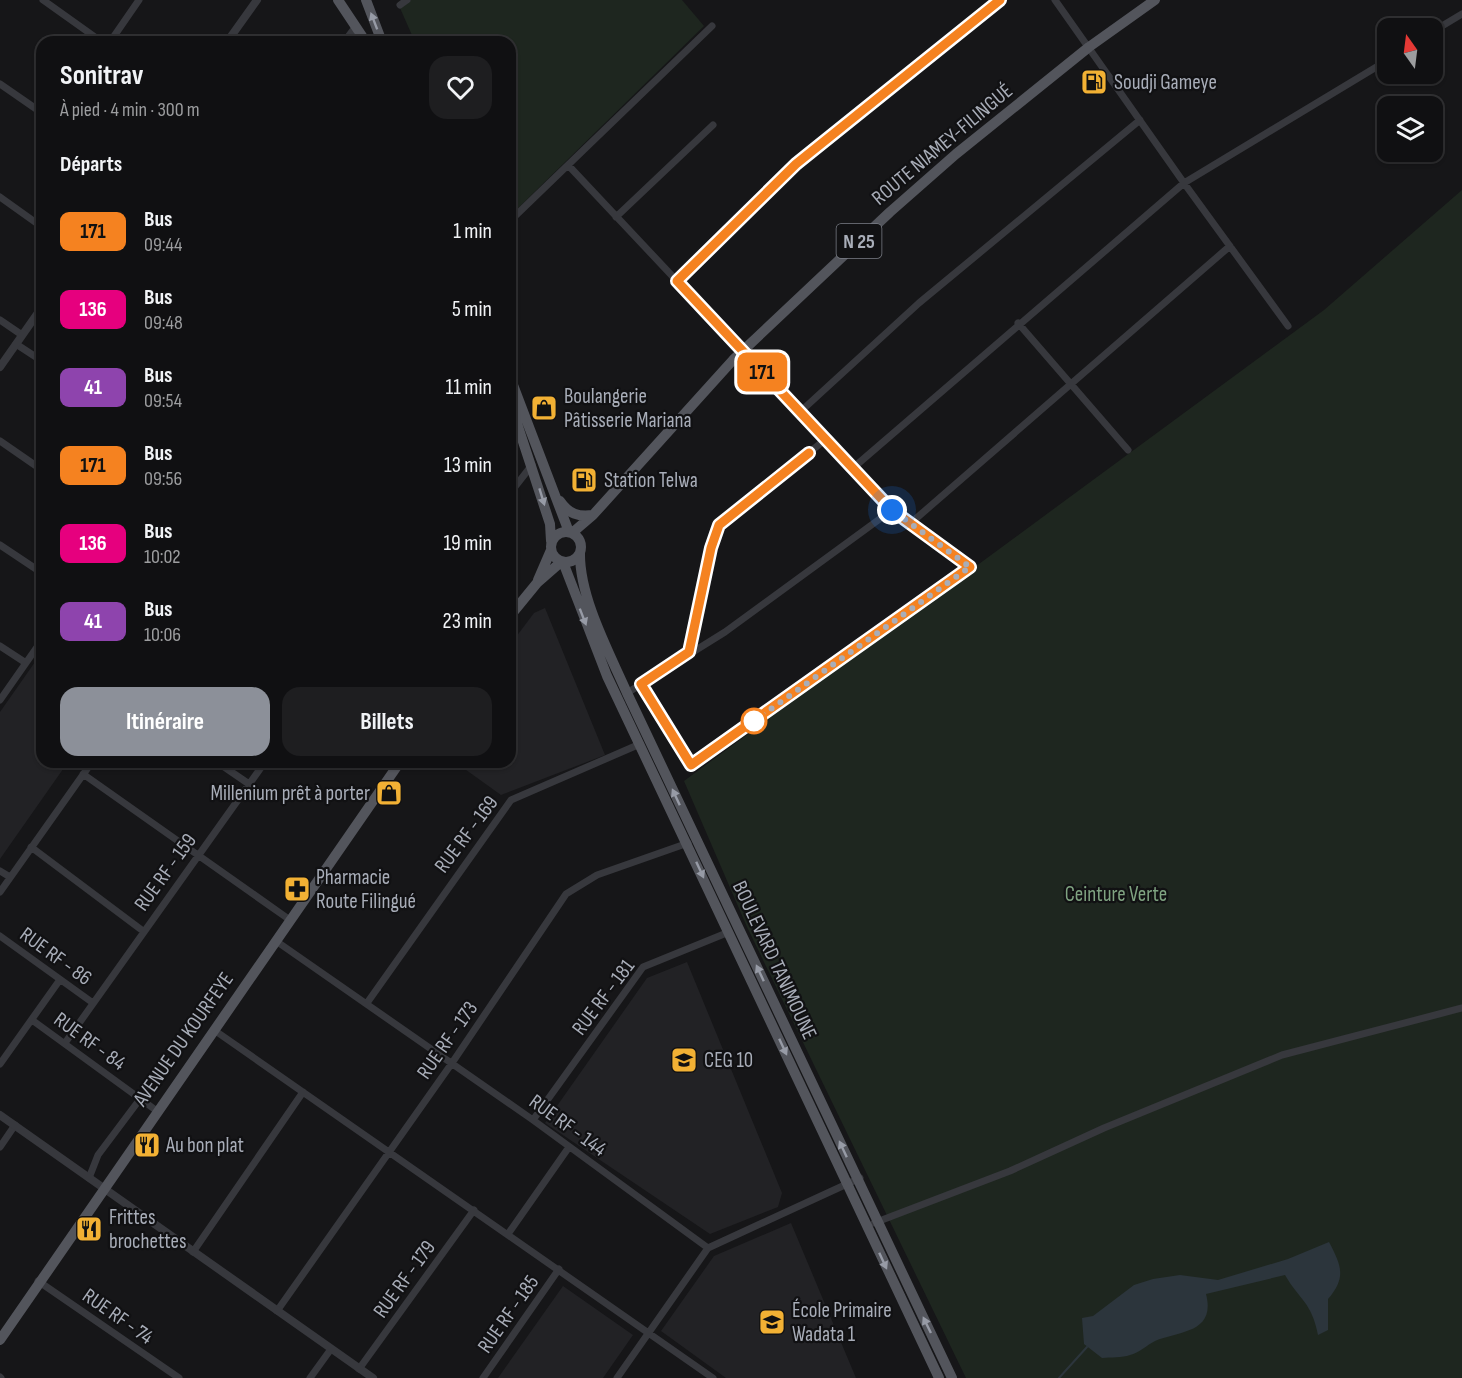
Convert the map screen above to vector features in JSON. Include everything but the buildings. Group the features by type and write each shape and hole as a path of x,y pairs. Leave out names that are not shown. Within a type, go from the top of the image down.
{"main road":[{"path":"338,0 362,36"},
{"path":"366,0 380,36"},
{"name":"ROUTE NIAMEY-FILINGUÉ","path":"570,532 593,515 742,350 948,161 1089,47 1155,0"},
{"path":"516,393 553,491 570,532 578,538 580,549 573,560 562,562 537,583 516,609"},
{"path":"516,419 550,524 554,556 562,562"},
{"path":"553,491 571,513 580,516 593,515"},
{"name":"ROUTE NIAMEY-FILINGUÉ","path":"580,549 593,515"},
{"path":"537,583 551,545 558,534 570,532"},
{"name":"BOULEVARD TANIMOUNE","path":"580,549 580,563 595,618 627,693 722,906 855,1180 939,1378"},
{"name":"BOULEVARD TANIMOUNE","path":"562,562 599,660 688,843 722,906 729,932 855,1180"},
{"name":"AVENUE DU KOURFEYE","path":"0,1340 38,1281 396,768"},
{"name":"BOULEVARD TANIMOUNE","path":"872,1224 952,1378"}],"street":[{"path":"43,0 94,36"},
{"path":"114,36 139,0"},
{"path":"231,36 257,0"},
{"path":"400,5 407,0"},
{"path":"677,281 796,164 1000,0"},
{"path":"1055,0 1288,326"},
{"path":"1443,25 1462,14"},
{"path":"348,36 356,26"},
{"path":"516,215 712,26"},
{"path":"853,468 1018,323 1184,183 1377,67"},
{"path":"0,84 36,109"},
{"path":"800,412 919,303 1140,120"},
{"path":"616,217 713,125"},
{"path":"568,165 892,510 912,522 970,567 691,765 641,684"},
{"path":"0,197 36,223"},
{"path":"912,522 1230,246"},
{"path":"0,367 36,315"},
{"path":"0,320 22,335"},
{"path":"1018,323 1128,450"},
{"path":"16,344 36,357"},
{"path":"689,652 711,548 719,525 826,439"},
{"path":"0,441 36,466"},
{"path":"516,485 532,465"},
{"path":"627,693 689,652 725,632 892,510"},
{"path":"0,544 36,569"},
{"path":"0,646 26,663"},
{"path":"0,700 36,649"},
{"name":"RUE RF - 169","path":"367,1003 503,808 511,800 640,744"},
{"path":"0,892 88,768"},
{"path":"226,768 249,784"},
{"name":"RUE RF - 159","path":"65,1043 261,768"},
{"path":"83,774 290,920"},
{"name":"RUE RF - 173","path":"277,1311 452,1063 566,894 597,875 688,843"},
{"path":"31,847 143,931"},
{"path":"0,871 9,877"},
{"name":"RUE RF - 181","path":"533,1120 643,967 729,932"},
{"name":"RUE RF - 86","path":"0,936 59,981 93,1003"},
{"name":"RUE RF - 144","path":"276,941 533,1120 708,1248"},
{"path":"0,1064 59,981"},
{"path":"872,1224 1010,1171 1104,1128 1282,1055 1462,1008"},
{"name":"RUE RF - 84","path":"32,1020 156,1111"},
{"path":"214,1030 713,1378"},
{"path":"193,1252 303,1092"},
{"path":"89,1178 98,1155 140,1099"},
{"path":"0,1115 373,1378"},
{"path":"0,1147 15,1125"},
{"path":"508,1234 569,1147"},
{"path":"617,1378 708,1248 855,1180"},
{"name":"RUE RF - 179","path":"359,1369 474,1210"},
{"name":"RUE RF - 185","path":"483,1378 559,1269"},
{"name":"RUE RF - 74","path":"38,1281 179,1378"},
{"path":"310,1378 331,1349"}],"shaded area":[{"path":"545,608 605,755 501,795 463,768 516,768 516,637 534,613"},
{"path":"36,661 36,768 64,768 0,859 0,712"},
{"name":"CEG 10","path":"687,962 782,1193 778,1207 710,1234 545,1123 647,978"},
{"path":"791,1223 856,1378 726,1378 661,1331 714,1256"},
{"path":"1329,1242 1339,1264 1340,1277 1328,1299 1328,1330 1318,1335 1312,1315 1285,1275 1206,1294 1208,1307 1201,1323 1185,1332 1155,1341 1133,1354 1124,1357 1102,1358 1084,1344 1082,1318 1093,1316 1134,1285 1153,1279 1180,1275 1218,1280 1288,1259"},
{"path":"563,1286 633,1335 603,1378 498,1378"}],"green space":[{"path":"411,0 682,0 704,26 516,210 516,36 412,36 400,8"},
{"name":"Ceinture Verte","path":"1462,190 1462,1378 966,1378 747,927 684,781 1324,310"}],"waterway":[{"path":"1059,1378 1087,1347"}],"bus line":[{"name":"171","path":"809,453 719,525 711,548 689,652 641,684 691,765 970,567 912,522 892,510 677,281 796,164 1000,0"}],"place":[{"name":"Soudji Gameye","path":"1094,82"},
{"name":"Boulangerie Pâtisserie Mariana","path":"544,408"},
{"name":"Station Telwa","path":"584,480"},
{"name":"Millenium prêt à porter","path":"389,793"},
{"name":"Pharmacie Route Filingué","path":"297,889"},
{"name":"CEG 10","path":"684,1060"},
{"name":"Au bon plat","path":"147,1145"},
{"name":"Frittes brochettes","path":"89,1229"},
{"name":"École Primaire Wadata 1","path":"772,1322"}],"route":[{"path":"754,721 970,567 912,522 892,510"}]}
